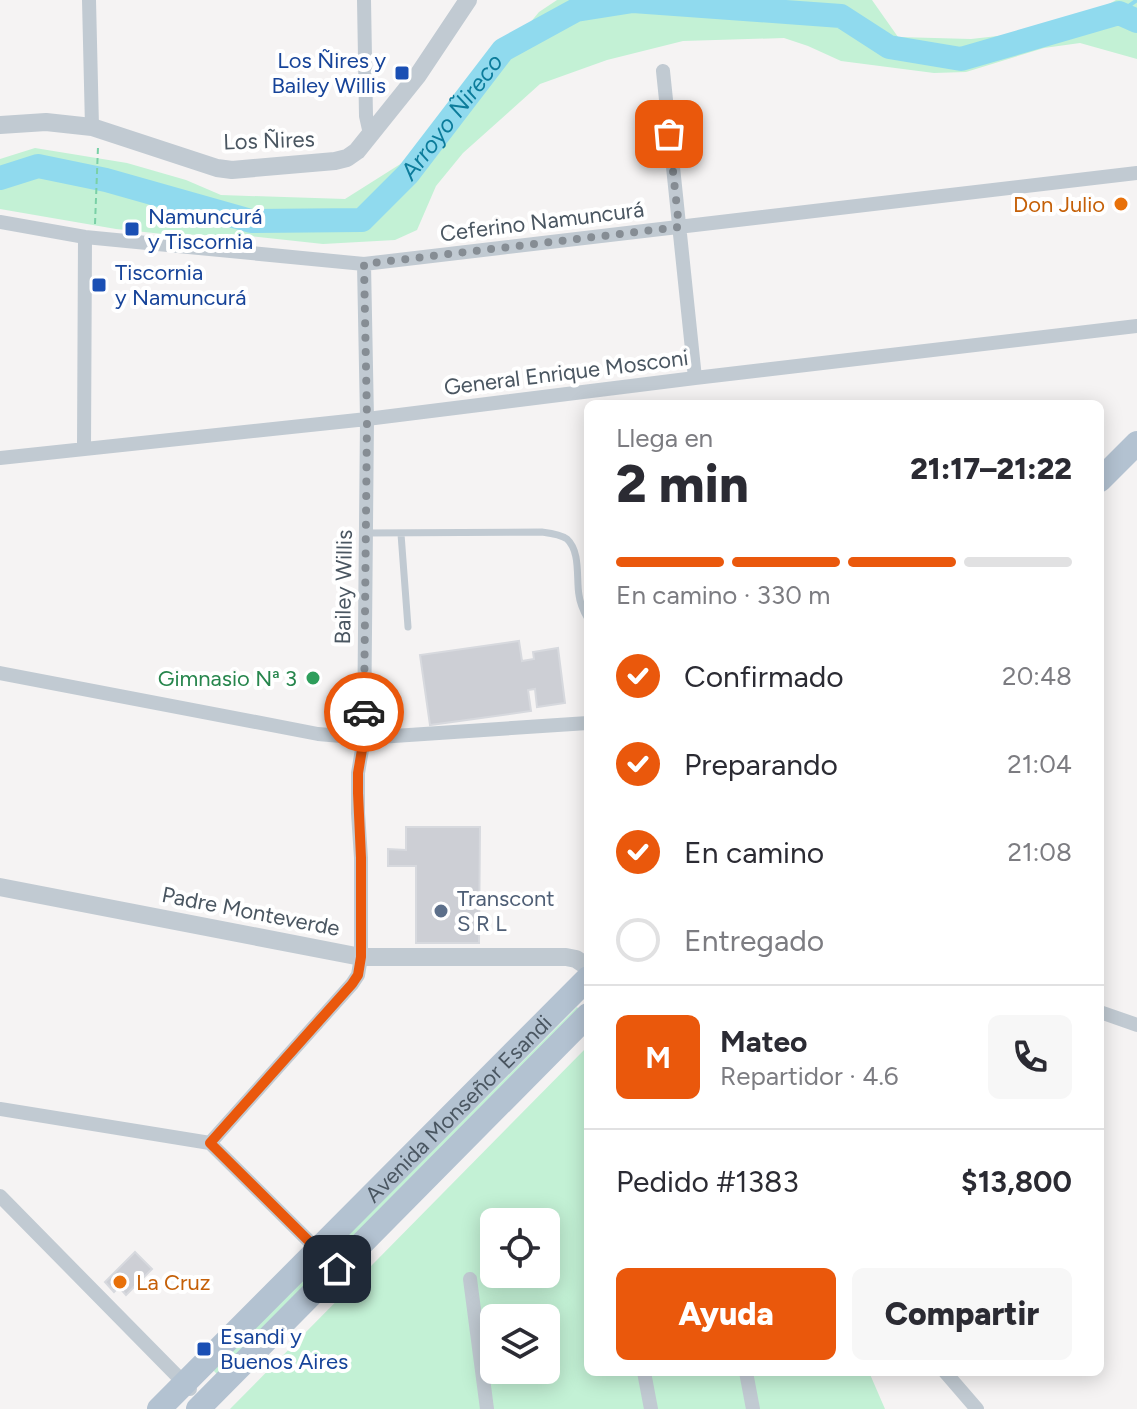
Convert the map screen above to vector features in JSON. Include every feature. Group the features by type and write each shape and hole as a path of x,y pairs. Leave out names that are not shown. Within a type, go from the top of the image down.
{"main road":[{"path":"1104,476 1137,443"},
{"name":"Avenida Monseñor Esandi","path":"159,1409 584,982"},
{"name":"Avenida Monseñor Esandi","path":"201,1406 584,1019"}],"street":[{"path":"89,0 92,127"},
{"path":"364,0 366,116 370,134"},
{"name":"Los Ñires","path":"0,125 46,122 92,127 217,168 232,170 347,158 357,151 418,75 468,0"},
{"path":"663,71 695,378"},
{"name":"Ceferino Namuncurá","path":"0,222 85,237 364,264 1137,173"},
{"path":"84,448 85,237"},
{"name":"Bailey Willis","path":"361,957 358,787 364,738 367,419 364,264"},
{"name":"General Enrique Mosconi","path":"0,458 367,419 1137,326"},
{"path":"0,673 318,734 364,738 584,723"},
{"name":"Padre Monteverde","path":"0,887 361,957 566,957 584,964"},
{"path":"210,1143 352,984 358,975 361,957"},
{"path":"1104,1013 1137,1025"},
{"path":"0,1109 210,1143 337,1269"},
{"path":"0,1196 185,1384 201,1406"},
{"path":"470,1279 487,1409"},
{"path":"645,1376 651,1409"},
{"path":"747,1376 753,1409"},
{"path":"948,1376 977,1409"}],"lane":[{"path":"366,533 557,534 572,547 584,612"},
{"path":"401,534 408,627"}],"path":[{"path":"95,216 98,155"}],"green space":[{"path":"557,0 872,0 898,37 971,39 1068,28 1116,0 1137,0 1137,59 1080,43 1044,48 966,72 934,73 841,61 784,38 683,41 607,60 540,84 463,153 436,186 417,230 395,240 323,244 250,236 163,234 0,209 0,159 35,148 127,163 186,180 221,195 345,199 402,163 449,120 539,12"},
{"path":"577,1007 582,1013 352,1243 346,1237"},
{"path":"584,1050 584,1376 871,1376 885,1409 230,1409"},
{"path":"309,1274 315,1280 219,1376 213,1370"}],"building":[{"path":"519,641 522,661 534,659 533,652 558,648 565,703 537,707 535,689 528,690 531,711 430,725 420,655"},
{"path":"406,827 480,827 479,943 416,943 416,866 388,866 388,849 406,850"},
{"path":"135,1252 152,1269 126,1295 119,1287 114,1292 105,1282"}],"waterway":[{"path":"1119,13 1137,0"},
{"name":"Arroyo Ñireco","path":"0,178 38,166 106,180 251,221 362,220 408,174 503,50 576,10 633,1 841,16 889,47 961,59 1119,13 1137,21"}],"way so far":[{"path":"364,712 367,419 364,264 679,227 669,134"}],"place":[{"name":"Los Ñires y Bailey Willis","path":"402,73"},
{"name":"Don Julio","path":"1121,204"},
{"name":"Namuncurá y Tiscornia","path":"132,229"},
{"name":"Tiscornia y Namuncurá","path":"99,285"},
{"name":"Gimnasio Nª 3","path":"313,678"},
{"name":"Transcont S R L","path":"441,911"},
{"name":"La Cruz","path":"120,1282"},
{"name":"Esandi y Buenos Aires","path":"204,1349"}],"route":[{"path":"337,1269 210,1143 358,975 361,957 361,858 358,773 364,738 364,712"}]}
